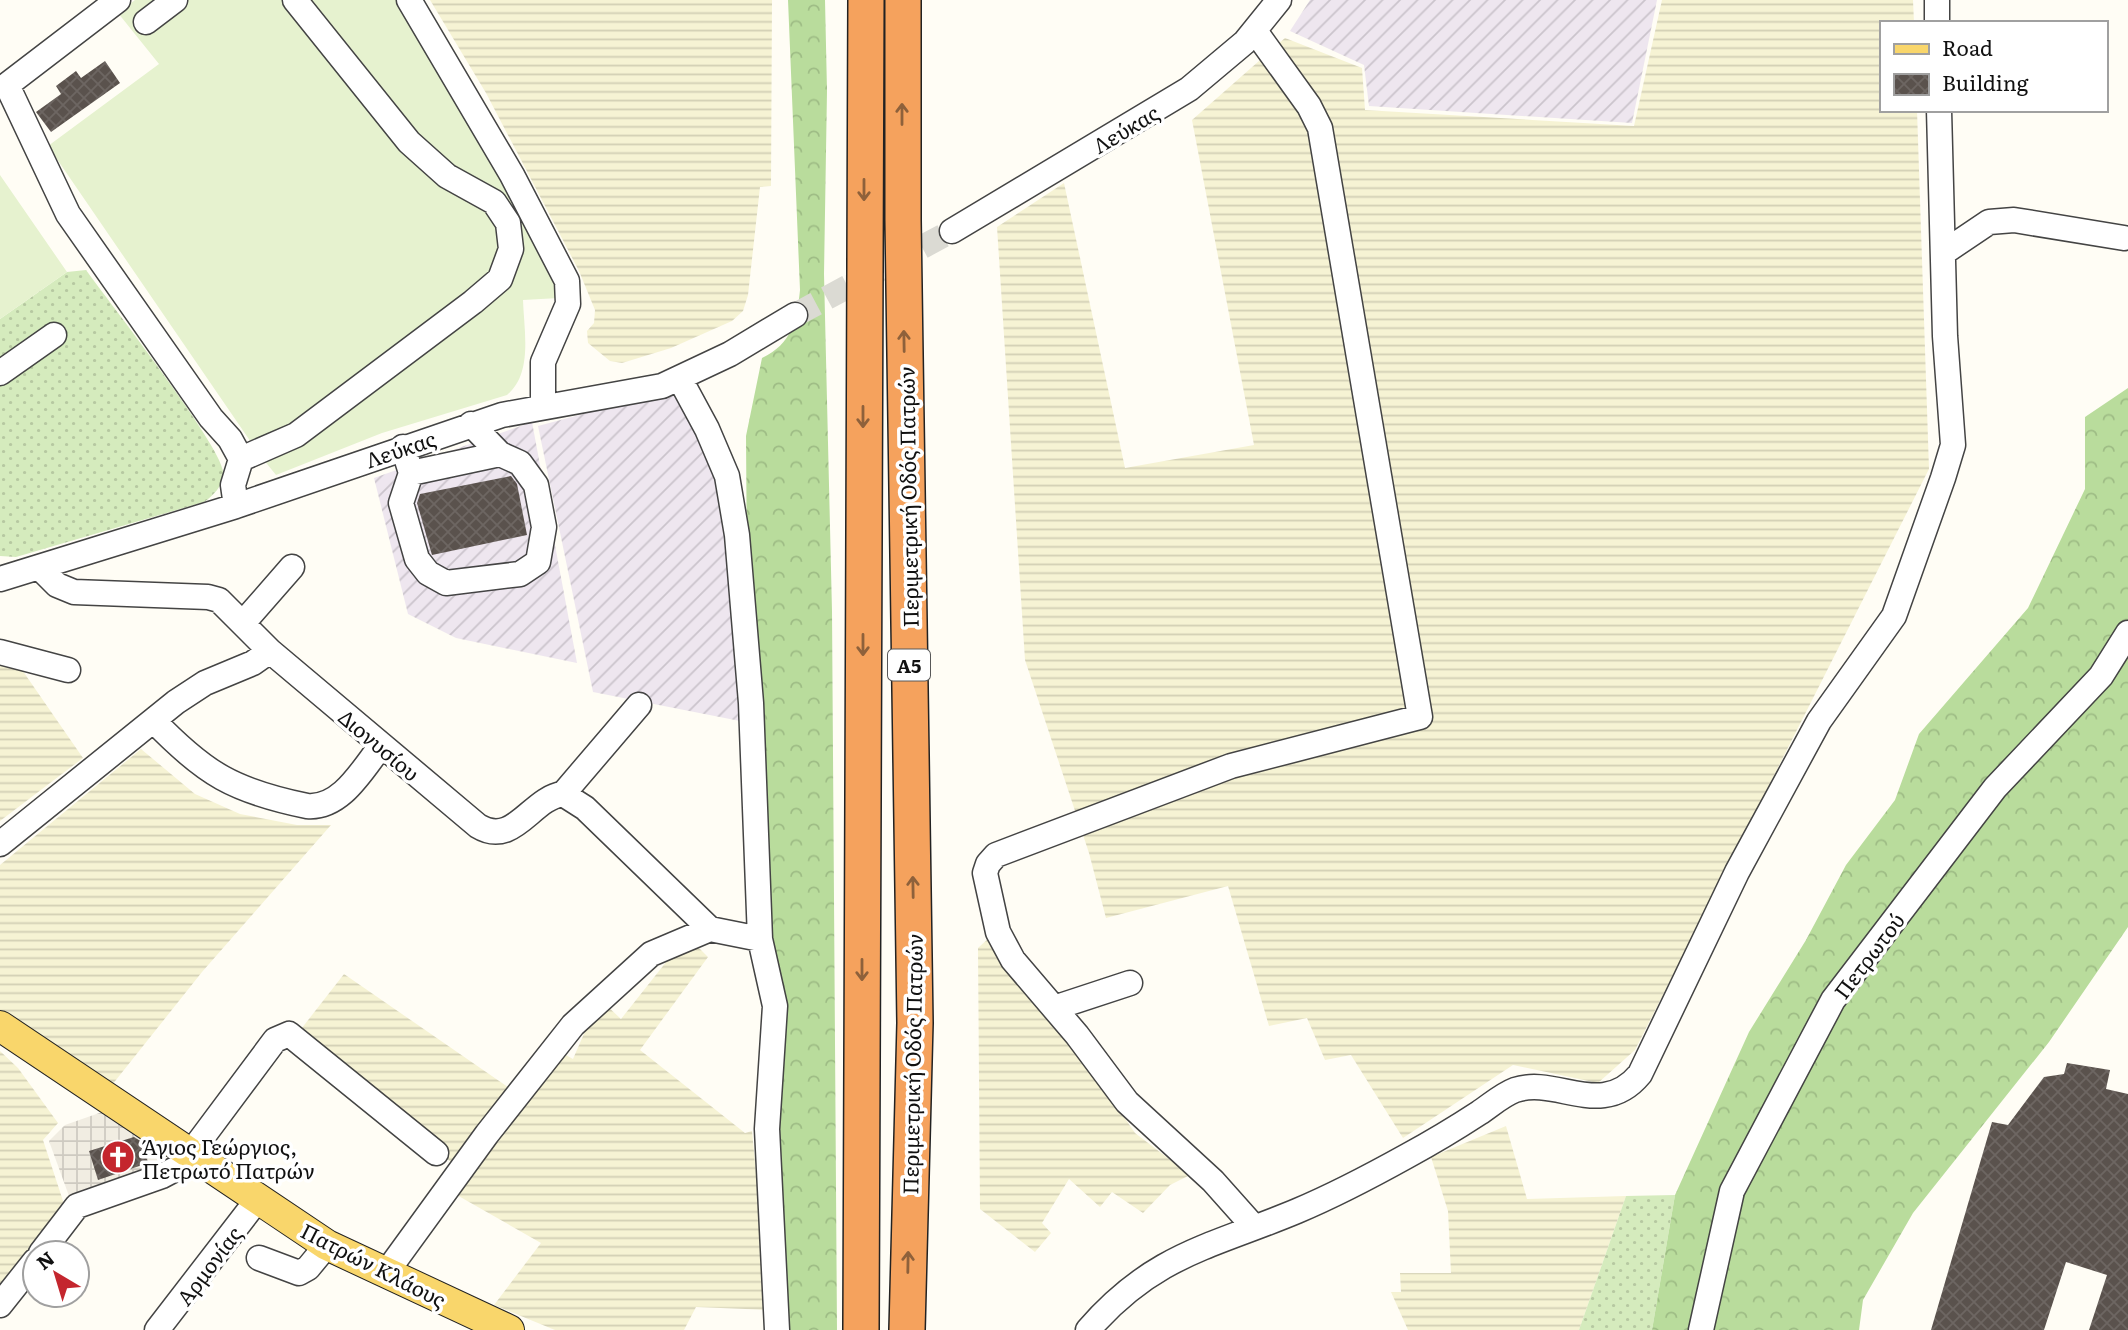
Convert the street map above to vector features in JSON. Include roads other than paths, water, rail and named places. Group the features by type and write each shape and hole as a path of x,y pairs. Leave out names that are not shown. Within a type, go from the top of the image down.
{"highway":[{"name":"Περιμετρική Οδός Πατρών","path":"903,0 902,220 915,1023 906,1330"},
{"name":"Περιμετρική Οδός Πατρών","path":"860,1330 865,8"}],"main road":[{"name":"Πατρών Κλάους","path":"0,1026 327,1245 509,1330"}],"street":[{"path":"118,0 7,85 68,214 211,418 230,439 241,459 233,485 236,506"},
{"path":"146,22 175,0"},
{"path":"241,459 296,435 473,302 500,279 511,249 508,223 494,202 447,176 409,142 295,0"},
{"path":"409,0 512,175 567,281 568,304 543,362 543,406"},
{"name":"Λεύκας","path":"952,231 1171,100 1219,66 1255,31 1279,0"},
{"path":"1937,0 1937,21"},
{"path":"1254,1227 1213,1181 1127,1102 1013,960 998,932 985,873 988,864 996,855 1231,766 1420,717 1320,128 1309,106 1255,31"},
{"path":"1088,1330 1161,1266 1203,1245 1341,1191 1429,1143 1514,1091 1531,1088 1581,1094 1611,1094 1626,1088 1640,1074 1737,872 1819,721 1894,616 1953,445 1945,336 1940,112"},
{"path":"1943,253 1989,222 2014,220 2124,238"},
{"name":"Λεύκας","path":"0,579 236,506 471,424 543,406 646,390 680,379 795,315"},
{"path":"0,373 54,335"},
{"path":"680,379 707,429 727,476 737,535 751,702 760,939 775,1006 767,1129 777,1330"},
{"path":"403,447 411,473 401,503 417,559 428,573 446,583 520,574 538,562 544,527 536,485 520,463 500,454 471,424"},
{"path":"411,473 500,454"},
{"name":"Διονυσίου","path":"40,568 57,585 74,592 208,597 219,600 270,652 478,826 491,832 513,827 545,802 563,794"},
{"path":"243,624 292,568"},
{"name":"Πετρωτού","path":"1701,1330 1732,1191 1833,1000 1995,788 2101,676 2128,633"},
{"path":"0,652 68,670"},
{"path":"0,844 205,683 253,663 270,652"},
{"path":"639,705 563,794 585,808 710,929 760,939"},
{"path":"154,721 192,759 237,788 307,806 318,807 333,800 381,746"},
{"path":"386,1273 545,1060 592,1005 651,954 710,929"},
{"path":"1054,1008 1130,983"},
{"path":"52,1239 77,1206 162,1176 181,1166 275,1040 289,1034 436,1153"},
{"name":"Αρμονίας","path":"157,1330 258,1199"},
{"path":"260,1258 299,1273 308,1268 327,1245"},
{"path":"0,1304 21,1278"}],"tunnel":[{"path":"795,315 952,231"}],"place":[{"name":"Άγιος Γεώργιος, Πετρωτό Πατρών","path":"118,1157"}]}
